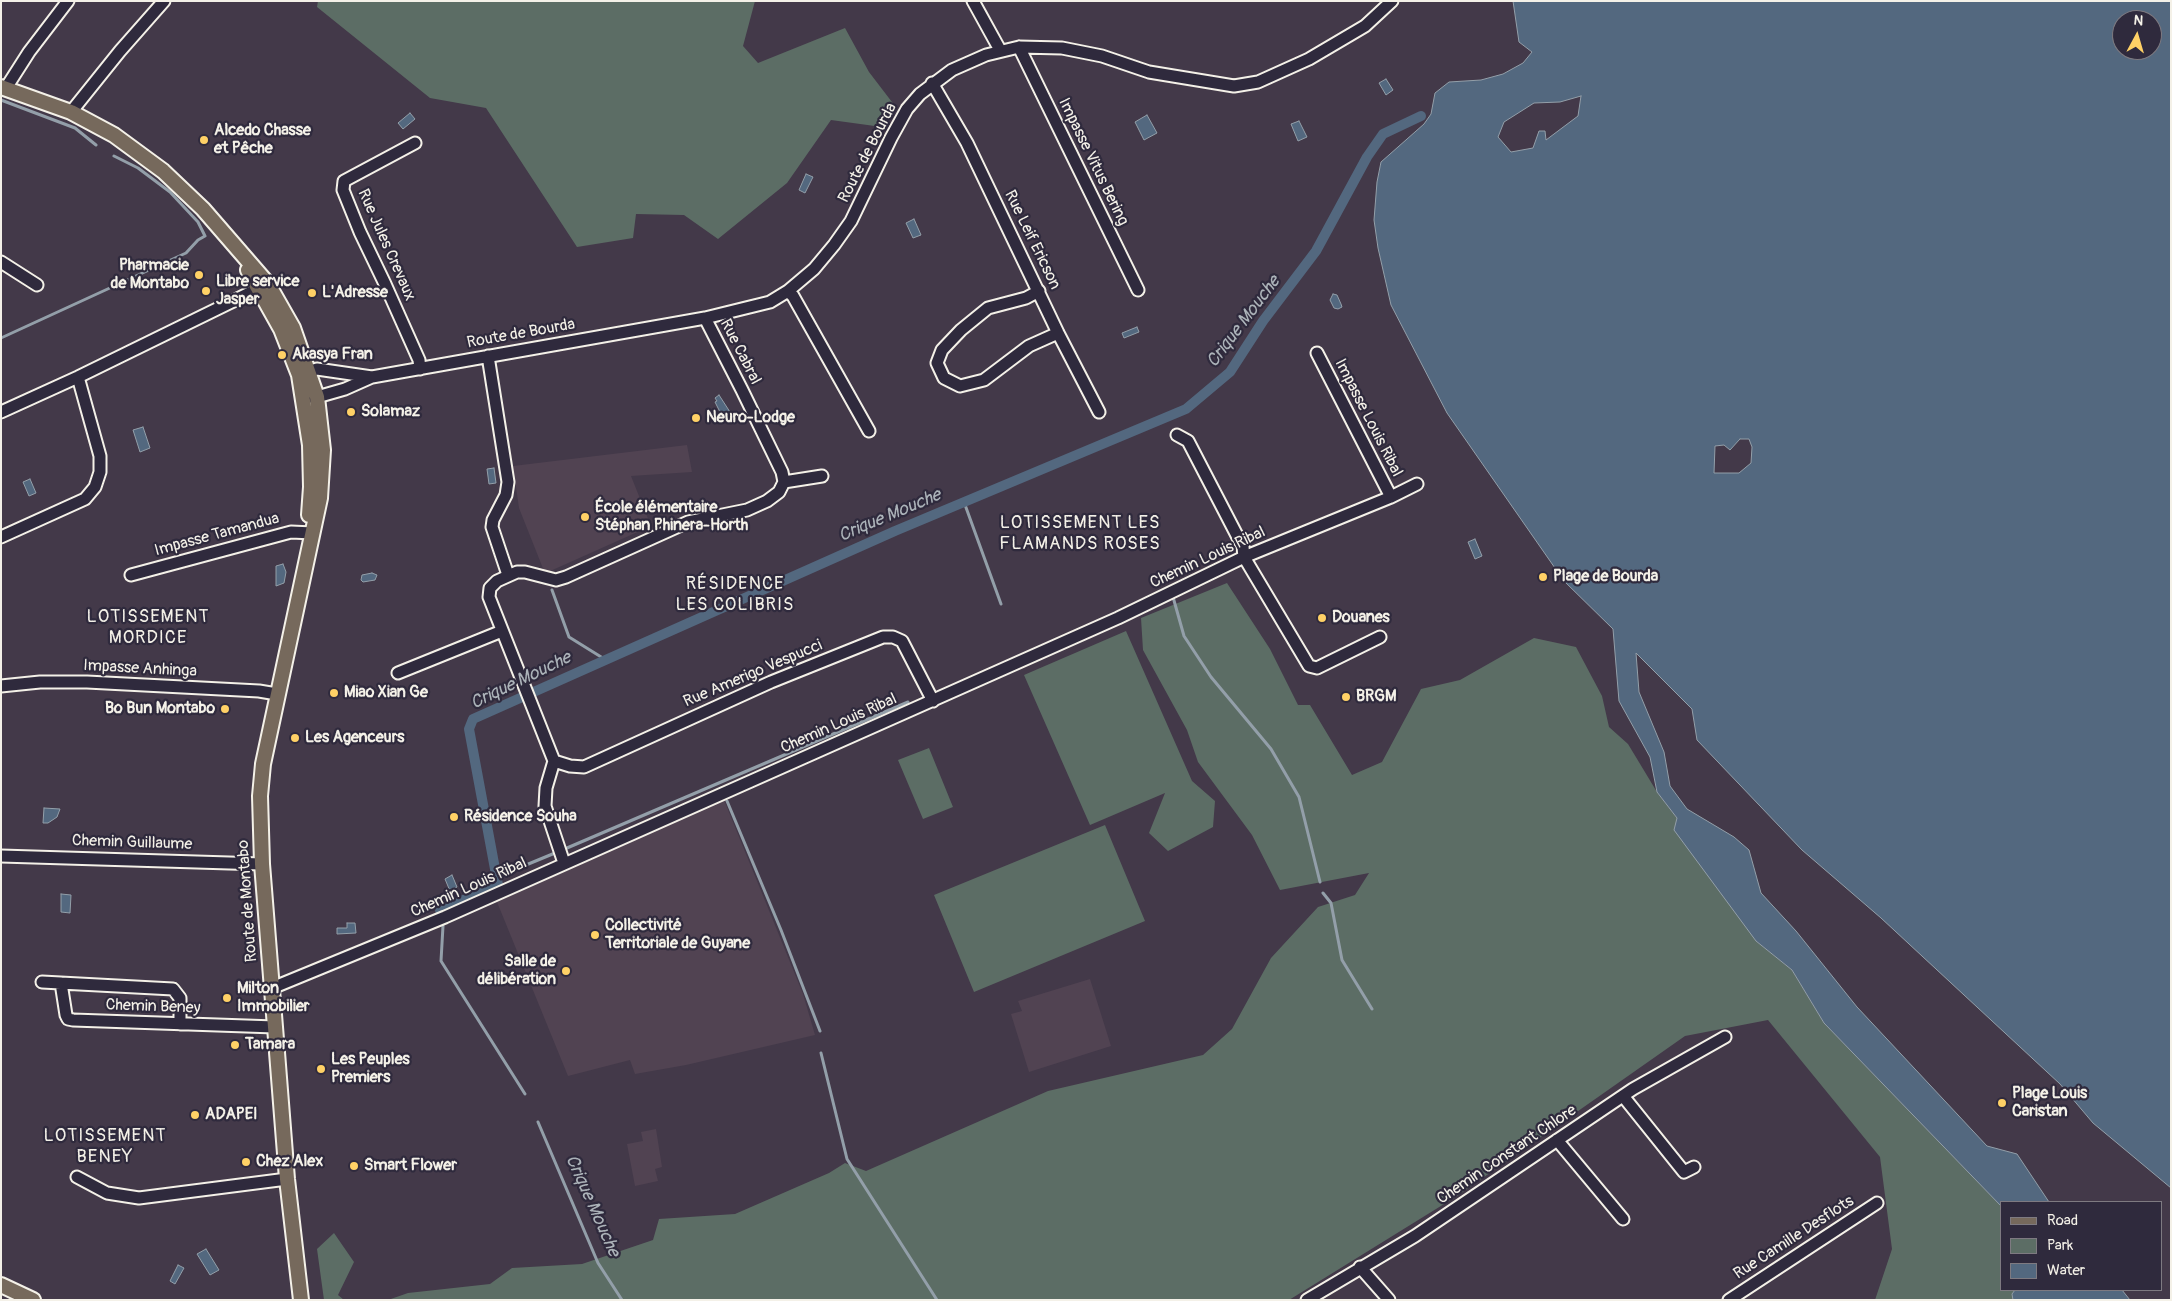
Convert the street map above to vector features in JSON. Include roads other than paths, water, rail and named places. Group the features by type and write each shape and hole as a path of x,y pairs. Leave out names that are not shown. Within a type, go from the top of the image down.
{"main road":[{"name":"Route de Montabo","path":"4,87 71,112 114,135 163,171 203,209 238,248 293,328 304,373 317,397 322,450 320,498 263,764 260,805 262,864 274,1026 287,1180 300,1300"},
{"name":"Route de Montabo","path":"304,373 302,396 310,445 311,487 309,518 313,533"},
{"path":"1,1285 26,1298"}],"street":[{"path":"4,87 68,1"},
{"path":"71,112 120,51 164,1"},
{"path":"973,1 1000,50"},
{"name":"Route de Bourda","path":"302,396 317,397 345,389 372,378 705,318 770,302 788,291 814,269 851,220 890,138 907,109 932,83 952,70 1000,50 1062,48 1102,56 1149,72 1234,86 1258,82 1309,59 1366,26 1392,1"},
{"name":"Impasse Vitus Bering","path":"1019,48 1138,290"},
{"name":"Rue Leif Ericson","path":"932,83 967,143 1058,333 1099,412"},
{"name":"Rue Jules Crevaux","path":"415,142 344,181 343,190 363,240 415,352 420,369"},
{"path":"1,262 37,285"},
{"path":"1,412 78,378 264,286"},
{"path":"788,291 793,296 868,431"},
{"path":"1039,291 1026,298 988,308 961,330 942,350 937,363 940,370 944,378 960,386 984,380 1029,346 1058,333"},
{"name":"Rue Cabral","path":"705,318 782,472 784,482"},
{"name":"Impasse Louis Ribal","path":"1317,353 1391,497"},
{"path":"488,356 508,482 506,495 493,520 492,527 508,575"},
{"name":"Route de Bourda","path":"304,373 317,369 348,372 372,378"},
{"path":"1,538 85,499 95,487 100,472 100,456 78,378"},
{"path":"1177,435 1188,441 1243,547 1244,557 1308,666 1317,668 1380,637"},
{"path":"564,863 545,806 546,788 554,761 489,597 490,588 497,581 508,575 525,572 556,580 566,577 688,522 747,510 779,492 784,482 822,476"},
{"name":"Chemin Louis Ribal","path":"272,988 445,917 1118,618 1244,557 1391,497 1417,484"},
{"name":"Impasse Tamandua","path":"130,575 292,532 313,533"},
{"path":"398,672 502,631"},
{"name":"Rue Amerigo Vespucci","path":"554,761 570,766 584,766 771,682 883,637 893,637 902,641 933,701"},
{"name":"Impasse Anhinga","path":"1,686 40,682 87,682 259,691 277,694"},
{"name":"Chemin Guillaume","path":"1,856 262,864"},
{"path":"42,982 173,989 180,998 180,1024"},
{"name":"Chemin Beney","path":"61,983 68,1019 274,1026"},
{"name":"Chemin Constant Chlore","path":"1307,1300 1415,1236 1623,1096 1725,1036"},
{"path":"1623,1096 1684,1172 1694,1167"},
{"path":"1558,1140 1623,1219"},
{"path":"77,1177 107,1192 139,1198 287,1180"},
{"name":"Rue Camille Desflots","path":"1729,1300 1877,1204"},
{"path":"1360,1267 1389,1300"}],"water":[{"path":"1513,1 2171,1 2171,1188 2093,1123 2060,1084 1881,918 1802,850 1697,740 1692,709 1636,653 1639,692 1664,752 1670,786 1687,809 1734,837 1749,850 1761,893 1796,931 1857,1007 1987,1146 2017,1154 2048,1201 2000,1201 2000,1205 1824,1023 1792,970 1756,941 1674,830 1677,818 1657,792 1650,757 1619,701 1613,629 1564,581 1447,413 1391,305 1378,248 1374,220 1377,182 1381,162 1424,124 1431,114 1435,93 1449,82 1481,80 1503,74 1523,63 1532,52 1519,42","holes":["1581,96 1578,116 1546,140 1545,131 1539,131 1533,148 1511,152 1498,137 1504,122 1534,103 1560,102","1740,439 1749,439 1752,447 1751,463 1739,473 1714,473 1715,446 1724,445 1730,450"]},
{"path":"1386,79 1393,90 1386,95 1379,83"},
{"path":"410,113 415,119 403,129 398,123"},
{"path":"1147,115 1157,133 1144,140 1135,122"},
{"path":"1299,121 1307,137 1298,141 1291,124"},
{"path":"806,174 813,177 805,193 799,190"},
{"path":"914,219 921,235 913,238 906,223"},
{"path":"1333,294 1337,295 1342,307 1338,309 1334,308 1330,300"},
{"path":"1137,327 1139,332 1124,338 1122,333"},
{"path":"719,395 730,412 722,416 715,402 717,401 715,398"},
{"path":"143,427 150,448 140,452 133,430"},
{"path":"494,468 496,483 489,484 487,469"},
{"path":"30,479 36,493 29,496 23,482"},
{"path":"1475,539 1482,556 1475,559 1468,542"},
{"path":"283,564 286,572 284,583 276,586 276,566"},
{"path":"372,573 377,575 375,580 363,582 361,580 362,575"},
{"path":"44,808 60,809 57,817 48,823 43,823"},
{"path":"452,875 457,887 450,891 445,879"},
{"path":"61,894 71,895 70,913 61,912"},
{"path":"347,923 355,923 356,933 337,934 337,928 347,928"},
{"path":"206,1249 219,1270 210,1275 197,1254"},
{"path":"178,1265 184,1268 175,1284 170,1281"},
{"path":"2014,1291 2123,1291 2130,1300 2013,1300 2012,1294"}],"waterway":[{"path":"1,100 75,128 96,145"},
{"name":"Crique Mouche","path":"440,910 498,885 469,729 473,719 895,531 1186,409 1230,372 1263,321 1316,251 1367,157 1383,134 1421,116"},
{"path":"1,338 186,253 198,240 205,236 198,222 170,192 138,168 114,156"},
{"path":"964,502 1001,604"},
{"path":"552,590 569,637 606,660"},
{"path":"1173,597 1184,636 1211,677 1271,749 1299,797 1320,882"},
{"path":"567,848 908,702"},
{"path":"727,801 781,930 820,1031"},
{"path":"509,872 555,853"},
{"path":"1323,893 1331,903 1342,960 1372,1009"},
{"name":"Crique Mouche","path":"443,926 441,961 525,1094"},
{"path":"821,1053 847,1159 937,1300"},
{"name":"Crique Mouche","path":"538,1122 598,1263 622,1300"}],"place":[{"name":"Alcedo Chasse et Pêche","path":"204,140"},
{"name":"Pharmacie de Montabo","path":"199,275"},
{"name":"Libre service Jasper","path":"206,291"},
{"name":"L'Adresse","path":"312,293"},
{"name":"Akasya Fran","path":"282,355"},
{"name":"Solamaz","path":"351,412"},
{"name":"Neuro-Lodge","path":"696,418"},
{"name":"École élémentaire Stéphan Phinera-Horth","path":"585,517"},
{"name":"Plage de Bourda","path":"1543,577"},
{"name":"Douanes","path":"1322,618"},
{"name":"Miao Xian Ge","path":"334,693"},
{"name":"BRGM","path":"1346,697"},
{"name":"Bo Bun Montabo","path":"225,709"},
{"name":"Les Agenceurs","path":"295,738"},
{"name":"Résidence Souha","path":"454,817"},
{"name":"Collectivité Territoriale de Guyane","path":"595,935"},
{"name":"Salle de délibération","path":"566,971"},
{"name":"Milton Immobilier","path":"227,998"},
{"name":"Tamara","path":"235,1045"},
{"name":"Les Peuples Premiers","path":"321,1069"},
{"name":"Plage Louis Caristan","path":"2002,1103"},
{"name":"ADAPEI","path":"195,1115"},
{"name":"Chez Alex","path":"246,1162"},
{"name":"Smart Flower","path":"354,1166"}],"district":[{"name":"LOTISSEMENT LES FLAMANDS ROSES","path":"1080,533"},
{"name":"RÉSIDENCE LES COLIBRIS","path":"735,594"},
{"name":"LOTISSEMENT MORDICE","path":"148,628"},
{"name":"LOTISSEMENT BENEY","path":"105,1146"}]}
